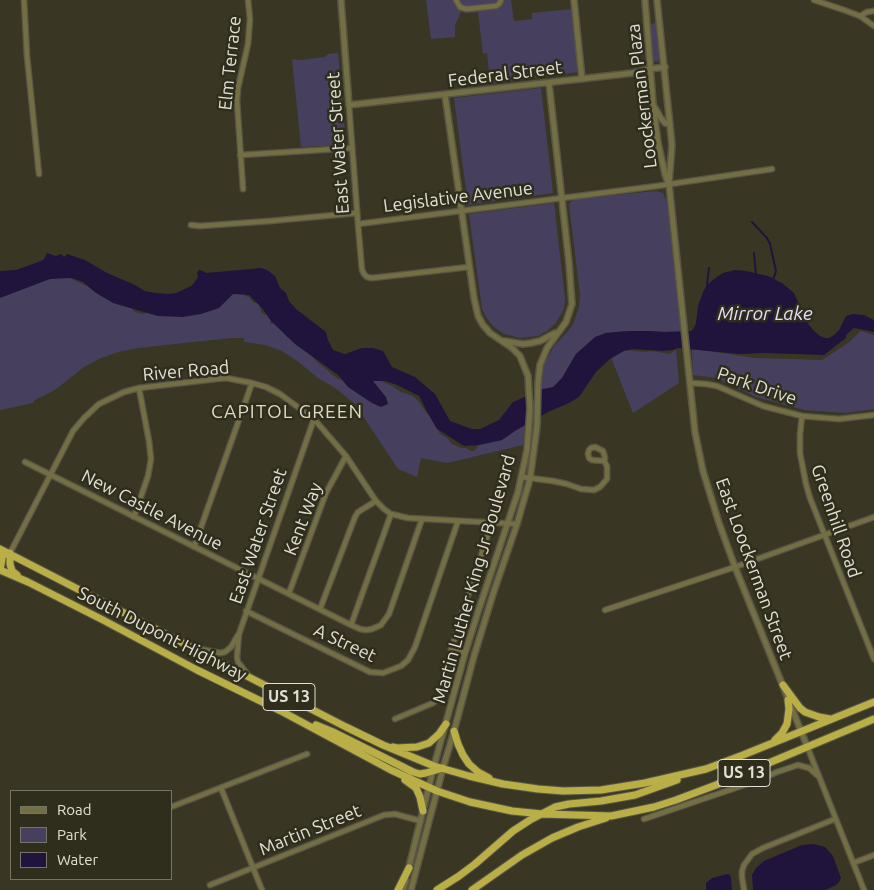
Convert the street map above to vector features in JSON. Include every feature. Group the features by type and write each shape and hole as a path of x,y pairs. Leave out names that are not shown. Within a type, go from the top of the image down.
{"highway":[{"name":"South Dupont Highway","path":"0,549 248,676 434,768"},
{"path":"0,570 2,559 0,556 10,553 12,572 28,582"},
{"path":"0,570 10,564 26,561"},
{"name":"South Dupont Highway","path":"0,570 28,582 197,670 281,710 382,765 437,791 470,802 512,811 612,816 654,807 724,782 874,719"},
{"path":"783,685 805,712 820,718 833,719"},
{"path":"771,744 782,733 787,724 788,700"},
{"name":"US 13","path":"443,768 503,784 549,790 601,790 646,783 706,770 874,702"},
{"path":"281,710 333,732 413,772 420,774 434,768 443,768"},
{"path":"383,744 397,748 423,746 434,739 446,724"},
{"path":"454,731 463,755 469,764 486,777 503,784"},
{"path":"382,765 416,788 423,811"},
{"path":"440,889 475,864 513,831 555,808 569,804 634,795 706,770"},
{"path":"472,890 522,855 552,838 612,816"},
{"path":"398,890 409,868"}],"street":[{"path":"24,0 26,56 39,174"},
{"name":"Elm Terrace","path":"243,189 237,101 248,44 250,20 248,0"},
{"name":"East Water Street","path":"341,0 362,270 367,277 372,278 469,267"},
{"path":"456,0 460,7 466,9 496,6 501,0"},
{"path":"574,0 582,79"},
{"name":"Loockerman Plaza","path":"645,0 653,103 658,142 664,174 668,184"},
{"name":"Loockerman Plaza","path":"657,0 672,145 668,184"},
{"path":"814,0 860,16 874,26"},
{"path":"860,16 874,11"},
{"name":"Federal Street","path":"349,106 633,73 664,67"},
{"name":"Martin Luther King Jr Boulevard","path":"411,890 474,656 530,479 537,426 538,373 542,356 566,322 572,304 549,83"},
{"path":"445,95 469,267 478,316 482,325 501,340 523,344 540,341 558,332"},
{"path":"653,103 660,117 665,123 670,124"},
{"path":"240,155 352,148"},
{"name":"Legislative Avenue","path":"358,224 772,169"},
{"name":"East Loockerman Street","path":"668,184 695,432 703,471 735,567 864,890"},
{"path":"191,225 270,222 357,213"},
{"name":"Martin Luther King Jr Boulevard","path":"403,890 465,653 522,478 529,426 530,384 526,368 520,356 501,340"},
{"name":"River Road","path":"10,553 73,431 99,404 113,396 139,388 216,378 252,382 280,394 314,419 346,456 376,501 390,514"},
{"path":"194,547 252,382"},
{"name":"Park Drive","path":"690,383 717,386 763,406 802,416 839,419 874,415"},
{"path":"134,517 148,476 151,459 139,388"},
{"name":"Greenhill Road","path":"802,416 800,442 803,473 810,498 874,659"},
{"name":"East Water Street","path":"248,676 238,662 239,634 314,419"},
{"name":"Kent Way","path":"289,593 326,493 346,456"},
{"path":"522,478 552,481 581,489 594,490 600,487 606,479 608,470 604,461"},
{"name":"New Castle Avenue","path":"25,462 360,629 372,629 381,625 385,620 422,519"},
{"path":"320,609 354,516 376,501"},
{"path":"351,625 390,514 422,519 509,522 517,524"},
{"path":"605,610 735,567 874,517"},
{"name":"A Street","path":"246,611 370,672 383,673 401,666 408,660 415,647 458,521"},
{"path":"395,719 433,703 440,696 451,649 492,522"},
{"name":"East Water Street","path":"195,649 220,653 226,652 239,634"},
{"path":"451,649 465,653"},
{"path":"172,807 307,754"},
{"path":"644,819 798,765 809,768 818,776"},
{"path":"221,788 262,890"},
{"name":"Martin Street","path":"210,885 384,815 395,814 421,821"},
{"path":"744,890 742,871 752,854 763,848 836,821"},
{"path":"853,863 874,855"}],"green space":[{"path":"426,0 511,0 514,21 532,19 532,13 572,9 578,72 490,84 487,53 483,54 478,12 461,12 455,25 455,37 431,39"},
{"path":"653,23 657,24 661,57 658,62 652,59 650,26"},
{"path":"338,53 346,145 301,147 292,59 301,60 325,57 328,54"},
{"path":"541,88 553,193 468,205 454,98"},
{"path":"656,191 663,193 667,202 681,332 628,331 606,333 576,354 562,378 553,387 541,390 541,376 544,364 554,346 573,324 579,307 580,295 569,204 574,199"},
{"path":"554,203 565,298 564,309 555,324 538,336 520,338 504,334 494,327 482,309 469,214"},
{"path":"62,274 131,308 135,312 143,314 245,291 245,296 249,297 254,303 257,303 262,313 272,319 270,324 279,323 278,327 288,338 299,340 316,361 338,379 376,379 413,396 433,420 440,434 446,437 452,444 474,451 479,445 509,426 525,424 523,445 447,463 421,458 417,477 398,469 355,404 282,351 265,345 244,342 244,338 138,348 118,352 84,367 55,390 35,400 33,403 0,410 0,289"},
{"path":"861,331 874,335 874,409 845,413 805,410 756,397 716,378 693,375 692,351 695,349 755,358 822,360 848,343"},
{"path":"624,350 653,351 669,354 676,350 679,383 633,413 610,355"}],"water":[{"name":"Mirror Lake","path":"47,253 56,256 61,254 64,257 67,254 85,260 145,291 168,294 176,293 191,286 198,277 197,273 199,270 206,273 261,268 267,270 275,276 280,288 286,293 289,301 296,309 326,332 333,350 345,354 362,348 373,348 383,351 392,367 415,377 435,394 450,421 472,429 480,429 499,420 513,402 543,389 553,387 562,378 576,354 595,337 606,333 628,331 691,331 696,323 698,306 707,285 723,273 735,270 768,276 782,283 794,293 807,322 820,336 829,338 834,335 839,330 846,316 853,314 864,315 874,320 874,332 854,328 846,335 846,338 824,355 739,354 678,348 662,351 633,349 624,351 610,359 596,372 579,397 569,403 548,412 502,440 464,446 437,429 419,396 385,381 373,381 386,397 388,404 381,407 348,387 338,375 295,344 271,321 262,308 249,295 233,294 219,308 183,317 158,316 113,303 96,293 83,282 71,278 50,279 0,298 0,271 16,270 41,261"},
{"path":"814,844 825,847 833,856 841,878 836,885 826,890 753,890 752,875 756,868 764,861 802,845"},
{"path":"727,874 731,878 732,890 706,890 706,883 712,878"}],"waterway":[{"path":"752,222 770,244 776,271 773,280"},
{"path":"754,253 756,275"},
{"path":"707,285 709,268"}],"district":[{"name":"CAPITOL GREEN","path":"287,412"}]}
